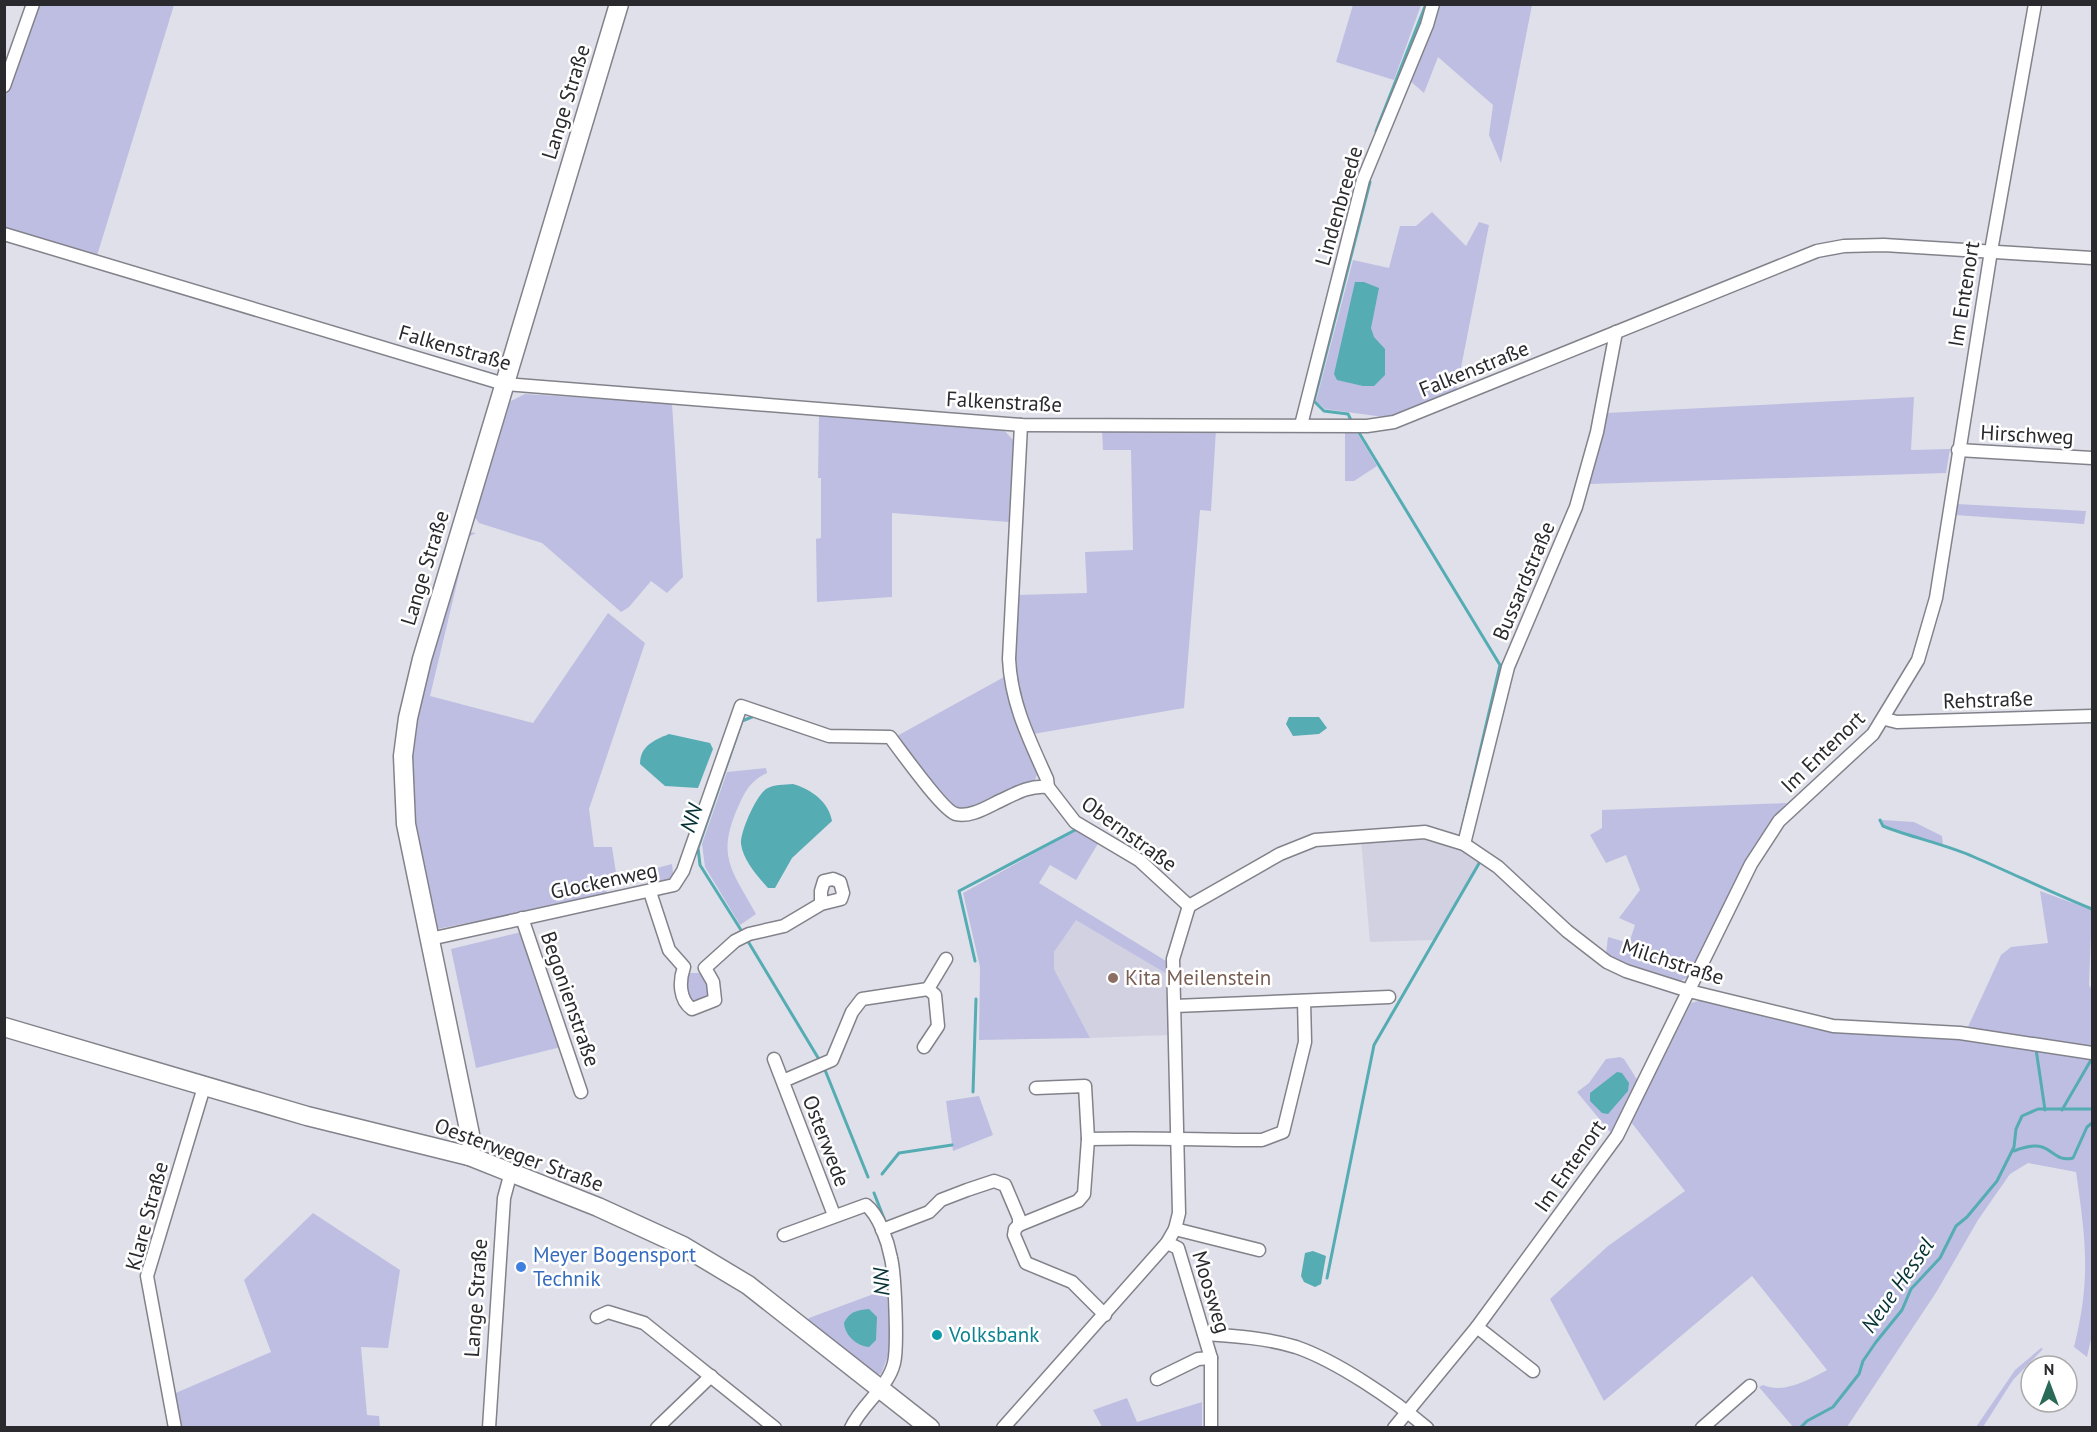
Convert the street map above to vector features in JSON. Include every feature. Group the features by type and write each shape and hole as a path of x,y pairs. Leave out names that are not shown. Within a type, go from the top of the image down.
{"street":[{"path":"4,86 33,4"},
{"name":"Lange Straße","path":"469,1156 472,1144 406,824 403,756 408,718 422,659 619,4"},
{"name":"Lindenbreede","path":"1301,425 1363,180 1427,25 1432,4"},
{"name":"Im Entenort","path":"1394,1428 1477,1328 1617,1136 1751,864 1779,821 1873,734 1885,718 1918,660 1936,598 1991,251 2035,4"},
{"name":"Falkenstraße","path":"4,234 504,384 1021,425 1367,426 1394,422 1817,251 1844,246 1884,245 2092,258"},
{"name":"Bussardstraße","path":"1464,844 1508,667 1576,507 1597,432 1616,332"},
{"name":"Obernstraße","path":"1021,425 1010,620 1010,685 1018,714 1047,779 1048,787 1075,822 1139,860 1189,906"},
{"name":"Hirschweg","path":"1959,450 2092,458"},
{"name":"Glockenweg","path":"430,939 674,885 683,871 741,706 829,736 890,737 944,806 957,815 971,814 1023,790 1039,786 1048,787"},
{"name":"Rehstraße","path":"1885,718 1897,722 2092,716"},
{"name":"Milchstraße","path":"1189,906 1280,854 1315,840 1425,832 1464,844 1498,867 1567,931 1606,962 1626,971 1689,991 1833,1026 1960,1033 2092,1053"},
{"path":"650,892 669,950 684,967 705,968 735,941 749,934 784,926 821,904"},
{"path":"1003,1428 1105,1315 1167,1243 1175,1229 1179,1213 1173,959 1189,906"},
{"name":"Begonienstraße","path":"522,918 582,1092"},
{"path":"924,1047 938,1026 935,995 928,989 946,959"},
{"path":"684,967 681,988 687,1005 692,1009 715,1000 713,982 705,968"},
{"name":"Osterwede","path":"783,1081 832,1060 852,1012 862,999 928,989"},
{"path":"1175,1006 1389,997"},
{"path":"1088,1139 1165,1137 1262,1140 1283,1132 1305,1042 1304,1000"},
{"name":"Oesterweger Straße","path":"4,1027 306,1116 469,1156 630,1222 716,1264 748,1285 930,1428"},
{"name":"Osterwede","path":"774,1059 834,1215"},
{"path":"1036,1088 1086,1086 1088,1139 1084,1194 1077,1201 1019,1225 1014,1235 1026,1263 1072,1282 1105,1315"},
{"name":"Klare Straße","path":"175,1428 147,1276 204,1087"},
{"name":"Lange Straße","path":"489,1428 504,1198 511,1172"},
{"path":"882,1230 930,1212 941,1200 994,1181 1005,1185 1019,1218 1019,1225"},
{"name":"Osterwede","path":"784,1235 866,1205 871,1209 882,1230 891,1258 896,1340 894,1364 880,1389 865,1404 852,1428"},
{"path":"1175,1229 1259,1250"},
{"name":"Moosweg","path":"1167,1243 1178,1248 1210,1358 1211,1428"},
{"path":"597,1317 608,1312 644,1323 775,1428"},
{"path":"1477,1328 1533,1371"},
{"path":"1204,1334 1245,1336 1296,1347 1336,1367 1408,1412 1426,1428"},
{"name":"Moosweg","path":"1157,1379 1198,1359 1210,1358"},
{"path":"657,1428 711,1376"},
{"path":"1702,1428 1750,1386"}],"shaded area":[{"path":"35,5 174,5 96,259 5,231 5,93"},
{"path":"1353,5 1421,5 1394,80 1336,62"},
{"path":"1438,5 1532,5 1501,163 1489,135 1493,105 1438,57 1424,93 1409,80"},
{"path":"1432,212 1466,246 1479,222 1489,225 1456,393 1391,418 1325,409 1316,401 1353,260 1389,268 1400,226 1416,226"},
{"path":"1355,282 1364,282 1379,288 1371,328 1374,337 1385,349 1385,375 1374,386 1337,380 1334,374"},
{"path":"525,394 672,403 683,577 667,593 651,581 629,607 621,612 542,543 479,523 474,516 509,402"},
{"path":"1914,397 1911,450 1950,449 1946,473 1589,484 1606,413"},
{"path":"819,414 1002,428 1013,440 1009,522 892,513 892,597 817,602 816,539 821,538 821,478 818,478"},
{"path":"1102,430 1216,430 1211,511 1200,510 1184,708 1033,734 1021,699 1016,666 1017,595 1087,593 1085,552 1133,550 1131,450 1103,450"},
{"path":"1345,430 1356,431 1377,466 1354,481 1345,481"},
{"path":"1957,504 2086,511 2084,524 1955,515"},
{"path":"469,532 476,533 468,537 430,696 533,723 608,613 645,643 589,809 594,847 612,847 616,873 605,895 437,929 416,823 411,722"},
{"path":"1004,677 1013,717 1038,772 1035,780 968,811 958,810 948,803 897,736"},
{"path":"1289,717 1319,717 1327,728 1319,734 1293,736 1286,724"},
{"path":"669,734 710,743 713,749 698,788 665,786 640,764 645,748 653,741"},
{"path":"766,768 767,773 753,783 743,796 731,824 728,839 730,863 734,874 756,914 740,925 705,867 702,844 727,772"},
{"path":"793,784 818,797 827,808 832,821 792,858 775,888 768,888 745,856 741,838 753,806 762,793 769,787"},
{"path":"1787,803 1771,822 1744,863 1691,976 1678,982 1622,964 1606,954 1608,937 1629,943 1635,925 1619,918 1640,890 1626,855 1606,863 1590,835 1602,828 1602,810"},
{"path":"1882,820 1914,822 1942,836 1943,845 1884,825"},
{"path":"1078,829 1099,842 1076,880 1050,865 1039,883 1166,961 1167,974 1076,920 1054,952 1054,969 1090,1038 979,1040 980,967 963,893"},
{"path":"1424,836 1454,846 1480,860 1433,940 1370,942 1361,840"},
{"path":"672,864 673,873 678,873 674,879 650,888 646,871"},
{"path":"2040,891 2092,910 2089,985 2092,990 2092,1047 1967,1029 2001,955 2011,947 2048,943"},
{"name":"Kita Meilenstein","path":"1076,919 1167,974 1168,1035 1090,1038 1054,969 1054,952"},
{"path":"521,932 561,1047 476,1068 451,949"},
{"path":"689,973 703,973 707,977 709,999 698,1004 689,1002 684,977"},
{"path":"1705,999 1835,1031 1960,1037 2092,1058 2092,1335 2087,1357 2074,1347 2085,1280 2084,1240 2076,1172 2028,1163 2010,1174 1978,1220 1937,1291 1847,1427 1793,1427 1759,1387 1763,1385 1787,1387 1804,1382 1827,1370 1752,1276 1604,1401 1550,1299 1608,1246 1685,1191 1631,1122 1691,1003"},
{"path":"1620,1057 1624,1059 1638,1081 1611,1133 1577,1092 1589,1083 1606,1059"},
{"path":"1617,1072 1622,1073 1629,1083 1628,1091 1608,1114 1602,1113 1590,1101 1590,1093"},
{"path":"979,1096 993,1135 953,1151 946,1101"},
{"path":"313,1213 400,1270 388,1348 361,1347 367,1415 379,1416 380,1427 179,1427 171,1395 271,1352 244,1280"},
{"path":"1313,1251 1326,1256 1321,1284 1315,1287 1304,1282 1301,1276 1305,1253"},
{"path":"887,1289 890,1351 881,1374 875,1374 806,1323 809,1318"},
{"path":"869,1309 877,1317 876,1340 869,1347 852,1340 844,1323 854,1312"},
{"path":"2019,1367 2019,1374 1983,1427 1976,1427"},
{"path":"1127,1398 1137,1422 1202,1402 1202,1427 1102,1427 1093,1410"}],"waterway":[{"path":"1376,131 1426,4"},
{"path":"1351,420 1348,414 1324,411 1314,401 1370,182"},
{"path":"1358,431 1500,665 1462,829"},
{"name":"NN","path":"741,930 700,865 698,848 742,721 752,717"},
{"path":"1880,820 1883,826 1963,852 2092,909"},
{"path":"975,961 959,891 1077,829"},
{"path":"1327,1278 1374,1045 1481,860"},
{"name":"NN","path":"749,943 820,1061"},
{"path":"973,1092 976,999"},
{"path":"2036,1049 2045,1110"},
{"path":"2062,1110 2091,1060"},
{"name":"NN","path":"825,1070 868,1177"},
{"name":"Neue Hessel","path":"1800,1428 1807,1421 1833,1407 1859,1374 1863,1361 1876,1342 1902,1310 1911,1289 1940,1258 1956,1226 1967,1217 1997,1181 2014,1147 2016,1129 2022,1116 2038,1109 2092,1109"},
{"name":"Neue Hessel","path":"2014,1151 2039,1146 2064,1159 2073,1158 2087,1127 2092,1123"},
{"path":"882,1174 899,1153 952,1145"},
{"name":"NN","path":"874,1193 885,1221"},
{"name":"NN","path":"891,1237 897,1262"}],"place":[{"name":"Kita Meilenstein","path":"1113,978"},
{"name":"Meyer Bogensport Technik","path":"521,1267"},
{"name":"Volksbank","path":"937,1335"}]}
